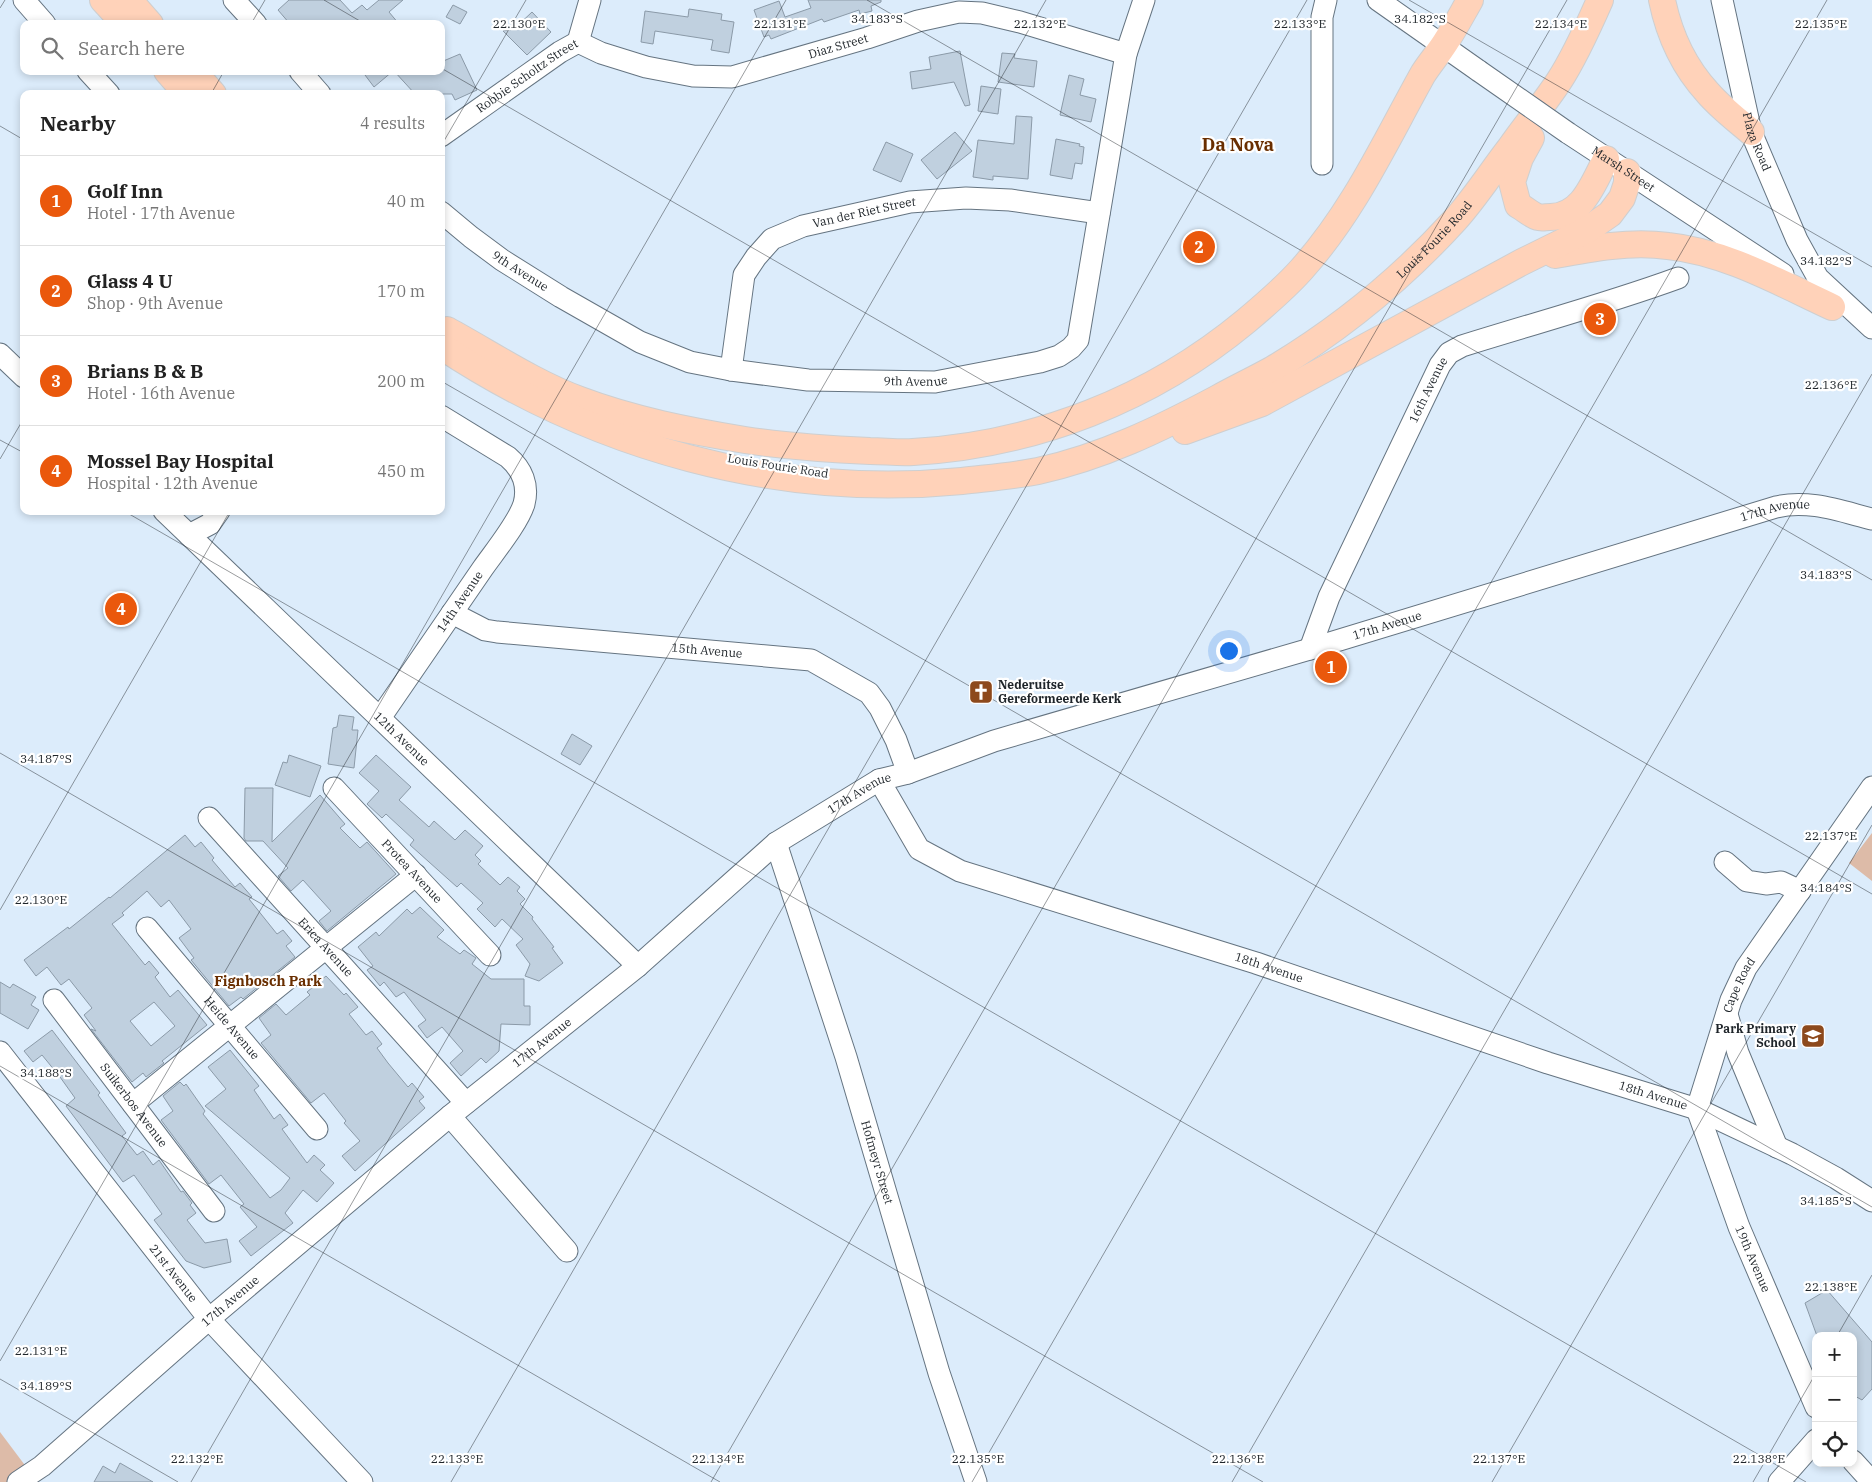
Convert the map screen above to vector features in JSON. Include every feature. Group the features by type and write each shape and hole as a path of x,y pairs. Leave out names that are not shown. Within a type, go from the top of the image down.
{"main road":[{"path":"104,0 122,20"},
{"path":"129,0 146,20"},
{"path":"445,335 580,400 630,415 717,435 815,449 911,452 991,443 1042,430 1104,408 1158,382 1220,342 1274,297 1300,270 1346,213 1362,189 1426,70 1444,45 1470,0"},
{"name":"Louis Fourie Road","path":"445,336 494,378 563,414 661,451 730,468 810,482 868,485 923,485 1038,471 1108,450 1156,431 1197,410 1274,368 1342,322 1404,272 1457,218 1560,79 1600,0"},
{"path":"1662,0 1673,37 1687,66 1708,94 1751,132"},
{"path":"170,75 184,90"},
{"path":"196,75 210,90"},
{"path":"1038,471 1126,454 1262,403 1522,262 1586,230 1610,214 1622,198 1627,184 1616,166 1577,208 1567,214 1556,217 1538,217 1518,204 1512,182 1520,158 1542,122 1560,79"},
{"path":"1522,262 1607,246 1636,244 1669,246 1714,256 1832,307"},
{"name":"Louis Fourie Road","path":"445,335 515,376 616,426 663,442 734,460 811,473 868,477 923,477 980,472 1035,463 1107,445 1153,429 1197,410"}],"street":[{"path":"24,0 42,20"},
{"path":"234,0 252,20"},
{"name":"Robbie Scholtz Street","path":"445,133 560,52 578,42 590,0"},
{"name":"9th Avenue","path":"445,215 502,260 561,297 640,342 690,362 731,370 808,380 935,382 1040,362 1059,356 1071,348 1078,340 1126,54 1144,0"},
{"path":"1322,164 1322,17 1326,0"},
{"name":"Marsh Street","path":"1378,0 1616,166 1872,333"},
{"name":"Plaza Road","path":"1722,0 1751,132 1797,240 1793,281"},
{"name":"Diaz Street","path":"578,42 602,53 646,67 693,76 732,77 867,38 918,21 960,12 982,13 1020,22 1126,54"},
{"path":"92,75 105,90"},
{"path":"303,75 317,90"},
{"name":"Van der Riet Street","path":"731,370 744,275 756,257 772,240 804,226 910,202 966,198 1010,200 1099,213"},
{"path":"1797,240 1818,278 1872,328"},
{"name":"16th Avenue","path":"1310,649 1329,597 1429,387 1440,365 1449,353 1462,346 1580,309 1620,299 1678,278"},
{"path":"0,354 20,373"},
{"name":"14th Avenue","path":"380,718 518,516 525,499 524,479 518,465 445,418"},
{"name":"17th Avenue","path":"18,1482 42,1466 209,1319 458,1110 638,966 776,843 878,780 908,773 994,741 1310,649 1788,504 1816,506 1872,519"},
{"name":"12th Avenue","path":"168,515 638,966"},
{"path":"189,535 210,524 216,515"},
{"name":"15th Avenue","path":"452,614 485,630 497,632 811,660 869,693 884,716 896,740 908,773"},
{"name":"18th Avenue","path":"878,780 918,849 960,871 1256,963 1548,1063 1697,1109"},
{"name":"Cape Road","path":"1697,1109 1727,1014 1746,968 1872,787"},
{"name":"Protea Avenue","path":"334,788 490,954"},
{"name":"Erica Avenue","path":"209,818 441,1077 458,1110 567,1250"},
{"name":"Hofmeyr Street","path":"776,843 846,1057 939,1373 976,1482"},
{"path":"1724,862 1747,881 1766,884 1781,882 1800,891"},
{"path":"133,1104 416,875"},
{"name":"Heide Avenue","path":"147,928 317,1129"},
{"name":"Suikerbos Avenue","path":"54,1000 214,1211"},
{"path":"1727,1014 1738,1053 1777,1147"},
{"name":"21st Avenue","path":"0,1052 209,1319 362,1482"},
{"path":"1697,1109 1777,1147 1836,1178 1872,1201"},
{"name":"19th Avenue","path":"1697,1109 1739,1226 1812,1398"},
{"path":"1779,1482 1812,1445"},
{"path":"1857,1465 1872,1482"}],"shaded area":[{"path":"1872,833 1872,881 1849,863"},
{"path":"0,1432 36,1480 38,1482 0,1482"}],"building":[{"path":"289,0 340,0 352,13 362,5 367,10 379,0 403,0 389,12 396,20 287,20 278,10"},
{"path":"808,0 881,0 881,2 871,6 872,11 860,14 859,10 824,22 822,19 771,39 769,35 764,37 754,10 779,1 785,17 811,8"},
{"path":"453,5 467,12 460,24 446,17"},
{"path":"689,9 722,14 721,20 734,22 729,53 711,50 713,40 655,31 653,44 641,42 645,11 688,17"},
{"path":"532,12 551,32 527,55 503,31 514,29"},
{"path":"960,51 970,105 965,106 954,82 912,89 910,72 931,69 929,57"},
{"path":"1002,53 1015,54 1014,58 1037,61 1034,87 998,82"},
{"path":"460,54 477,90 455,100 452,94 445,94 445,90 411,90 398,75 445,75 445,60"},
{"path":"365,75 388,75 374,87"},
{"path":"1069,75 1084,79 1080,95 1096,99 1091,122 1060,115"},
{"path":"981,86 1001,89 998,114 978,111"},
{"path":"1016,116 1032,117 1028,179 993,176 993,180 973,177 978,140 1014,144"},
{"path":"955,132 972,151 937,179 921,160"},
{"path":"1056,139 1080,144 1079,146 1084,147 1082,164 1075,163 1072,179 1050,175"},
{"path":"886,142 913,154 901,182 873,170"},
{"path":"339,715 354,717 352,730 358,730 354,768 328,764 333,728 337,727"},
{"path":"572,734 592,746 580,765 561,754"},
{"path":"289,755 321,766 310,797 275,785 283,762 287,763"},
{"path":"376,755 411,787 399,800 429,827 434,821 455,840 465,830 483,846 475,855 481,861 478,864 500,885 508,877 520,887 517,891 525,899 520,904 533,917 532,919 554,947 552,948 563,963 539,981 525,976 530,964 516,945 523,939 502,919 495,927 477,909 483,903 461,883 457,887 410,845 414,840 386,814 382,818 367,804 379,791 359,773"},
{"path":"245,788 273,788 272,842 320,795 345,824 340,828 360,848 367,842 396,874 327,931 319,921 331,911 303,880 291,891 278,876 288,868 263,841 246,841 244,838"},
{"path":"185,835 195,847 201,842 214,858 212,860 235,887 240,883 252,897 249,899 277,934 283,930 292,941 286,946 295,957 243,999 241,997 229,1006 191,960 194,958 179,938 191,929 169,900 161,907 147,891 122,913 124,915 112,924 145,965 149,961 159,973 155,977 170,997 178,990 207,1025 162,1061 164,1063 146,1077 143,1073 132,1082 91,1029 96,1031 84,1015 92,1008 69,979 61,985 47,967 36,976 24,960 110,898","holes":["154,1002 175,1026 151,1046 130,1021"]},
{"path":"420,907 444,930 437,937 460,954 464,950 476,958 472,964 491,979 524,979 524,1006 530,1006 530,1025 501,1024 499,1051 486,1063 481,1058 461,1076 450,1063 463,1051 442,1027 427,1038 418,1026 426,1020 404,992 396,997 384,982 380,986 367,970 373,966 358,947 376,932 379,936 407,909 412,914"},
{"path":"326,976 344,995 346,993 358,1007 349,1014 366,1035 372,1031 382,1044 377,1048 388,1063 408,1087 412,1083 424,1097 419,1101 425,1108 355,1171 342,1156 360,1141 344,1123 346,1121 324,1093 311,1103 261,1043 271,1035 259,1018 276,1004 286,1015 310,995 307,992"},
{"path":"0,982 10,988 13,984 36,997 31,1005 39,1010 28,1029 0,1013"},
{"path":"52,1030 100,1093 98,1095 126,1133 122,1136 137,1155 143,1151 153,1165 159,1160 181,1192 183,1191 192,1203 190,1205 196,1213 187,1220 205,1243 227,1239 231,1262 204,1268 186,1261 154,1220 162,1214 134,1175 123,1182 66,1106 75,1098 60,1077 42,1055 33,1062 24,1051"},
{"path":"230,1050 259,1086 254,1090 274,1119 280,1114 288,1125 282,1129 307,1163 314,1155 325,1165 320,1170 334,1183 317,1202 303,1190 285,1213 293,1223 251,1256 239,1241 257,1227 240,1207 244,1204 221,1175 209,1184 161,1120 173,1111 163,1096 180,1082 184,1086 186,1084 205,1111 203,1114 270,1198 281,1190 290,1178 205,1106 226,1089 208,1067"},
{"path":"1827,1290 1872,1342 1872,1389 1862,1400 1857,1397 1857,1332 1816,1332 1805,1303"},
{"path":"120,1463 153,1482 94,1482 103,1466 115,1473"}],"place":[{"name":"Glass 4 U","path":"1199,247"},
{"name":"Brians B & B","path":"1600,319"},
{"name":"Mossel Bay Hospital","path":"121,609"},
{"name":"Golf Inn","path":"1331,667"},
{"name":"Nederuitse Gereformeerde Kerk","path":"981,692"},
{"name":"Park Primary School","path":"1813,1036"}],"district":[{"name":"Da Nova","path":"1238,145"},
{"name":"Fignbosch Park","path":"268,981"}]}
